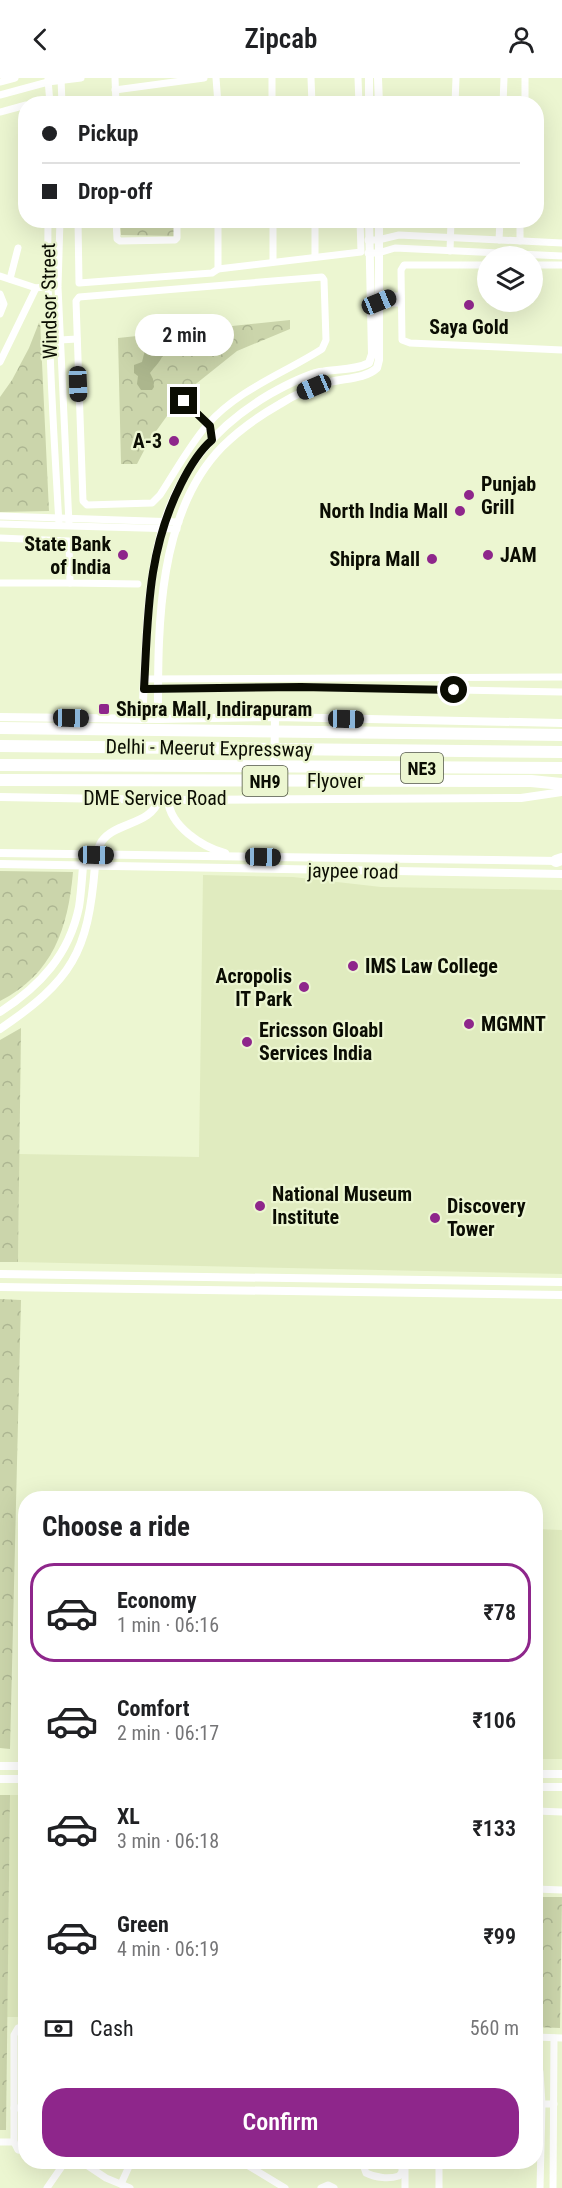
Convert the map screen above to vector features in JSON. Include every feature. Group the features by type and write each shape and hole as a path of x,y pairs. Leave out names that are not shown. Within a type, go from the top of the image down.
{"highway":[{"path":"0,728 562,735"},
{"name":"Delhi - Meerut Expressway","path":"0,746 562,752"},
{"name":"Delhi - Meerut Expressway","path":"0,765 562,768"},
{"name":"Flyover","path":"0,780 531,781 562,784"}],"street":[{"path":"0,82 15,78"},
{"path":"0,95 48,80 81,78"},
{"path":"115,78 116,96"},
{"path":"116,90 204,78"},
{"path":"218,96 217,78 225,78"},
{"path":"272,78 272,96"},
{"path":"311,78 312,96"},
{"path":"358,78 359,96"},
{"path":"369,78 369,96"},
{"path":"378,78 379,96"},
{"path":"455,96 456,78"},
{"path":"503,96 504,78"},
{"path":"525,78 525,96"},
{"path":"61,79 62,96"},
{"path":"48,80 50,96"},
{"path":"0,112 18,107"},
{"name":"Windsor Street","path":"48,228 47,286 51,400 58,477 59,521"},
{"name":"Windsor Street","path":"60,228 58,287 69,521"},
{"path":"78,228 79,283 212,273 218,269 273,261 361,252 360,228"},
{"path":"116,228 117,239 120,241 175,240 177,228"},
{"path":"218,228 218,269"},
{"path":"273,228 273,261"},
{"path":"315,228 315,258"},
{"path":"142,719 150,581 163,526 173,499 188,470 212,440 235,417 270,394 296,381 319,373 369,363 372,354 369,228"},
{"path":"158,719 163,588 178,526 192,491 205,468 245,426 296,395 331,382 366,375 377,368 379,360 379,228"},
{"path":"450,251 451,228"},
{"path":"499,240 500,228"},
{"path":"520,228 520,241"},
{"path":"368,240 399,235 562,243"},
{"path":"10,279 18,248"},
{"path":"368,253 378,253 395,248 562,256"},
{"path":"477,265 404,265 401,270 401,337 405,342 562,350"},
{"path":"543,265 562,266"},
{"path":"0,276 36,288 58,287"},
{"path":"318,276 324,278 326,340 322,349 250,390 208,424 160,495 152,502 87,505 83,501 81,496 77,339 76,301 79,297 86,295 318,276"},
{"path":"0,362 36,288"},
{"path":"0,294 4,304 0,314"},
{"path":"379,305 392,296 401,300"},
{"path":"60,340 77,339"},
{"path":"184,401 210,426 212,440"},
{"path":"0,516 59,521"},
{"path":"0,524 69,521 178,526"},
{"path":"0,538 69,541 70,583"},
{"path":"0,583 138,584"},
{"path":"145,679 562,676"},
{"path":"365,688 366,678"},
{"path":"144,689 301,687 562,692"},
{"path":"0,717 142,719 275,717 562,723"},
{"path":"274,799 275,717"},
{"name":"DME Service Road","path":"0,797 521,798 562,792"},
{"path":"96,855 101,842 110,833 152,812 163,799 172,817 186,831 213,850 239,857"},
{"path":"0,853 560,861"},
{"path":"523,861 523,873"},
{"name":"jaypee road","path":"0,864 562,874"},
{"path":"0,1012 25,996 61,954 72,931 79,907 83,866"},
{"path":"0,1029 34,1006 57,984 75,956 86,931 92,904 95,866"},
{"path":"0,1274 562,1282"},
{"path":"0,1287 562,1295"},
{"path":"0,1766 18,1766"},
{"path":"543,1774 562,1774"},
{"path":"0,1779 18,1779"},
{"path":"543,1787 562,1787"},
{"path":"543,1811 562,1812"},
{"path":"543,1889 562,1890"},
{"path":"18,2028 14,2035 14,2142 18,2150"},
{"path":"543,2037 558,2038 554,2104 554,2188"},
{"path":"543,2104 554,2104"},
{"path":"0,2142 14,2142"},
{"path":"47,2188 60,2169"},
{"path":"92,2169 106,2178 130,2188"},
{"path":"121,2184 128,2169"},
{"path":"254,2169 285,2188"},
{"path":"365,2169 366,2173 374,2176 393,2177 399,2176 403,2169"},
{"path":"404,2169 405,2188"},
{"path":"439,2169 439,2188"},
{"path":"539,2169 540,2188"},
{"path":"321,2188 328,2185 334,2188"}],"shaded area":[{"path":"155,345 163,350 163,354 150,373 154,387 152,390 141,390 137,384 138,376 134,373 134,365 142,362 145,350"},
{"path":"203,875 293,877 381,887 562,890 562,1274 18,1262 19,1154 199,1157"},
{"path":"543,1529 562,1530 562,1759 543,1759"},
{"path":"10,1795 18,1795 18,2017 7,2017"}],"green space":[{"path":"120,228 176,228 176,236 121,235"},
{"path":"40,320 49,511 0,512 0,397 29,348"},
{"path":"290,320 290,329 237,351 182,395 149,441 137,464 121,464 118,338"},
{"path":"0,871 73,872 71,893 62,930 45,963 18,990 0,1001"},
{"path":"21,1028 18,1262 0,1262 0,1040"},
{"path":"0,1299 21,1300 10,1749 0,1748"},
{"path":"0,1795 10,1795 6,2130 0,2130"},
{"path":"543,1897 562,1897 560,2028 543,2027"}],"place":[{"name":"Saya Gold","path":"469,305"},
{"name":"A-3","path":"174,441"},
{"name":"Punjab Grill","path":"469,495"},
{"name":"North India Mall","path":"460,511"},
{"name":"State Bank of India","path":"123,555"},
{"name":"JAM","path":"488,555"},
{"name":"Shipra Mall","path":"432,559"},
{"name":"Shipra Mall, Indirapuram","path":"104,709"},
{"name":"IMS Law College","path":"353,966"},
{"name":"Acropolis IT Park","path":"304,987"},
{"name":"MGMNT","path":"469,1024"},
{"name":"Ericsson Gloabl Services India","path":"247,1042"},
{"name":"National Museum Institute","path":"260,1206"},
{"name":"Discovery Tower","path":"435,1218"}],"route":[{"path":"184,401 210,426 212,440 199,453 188,470 173,499 158,543 147,609 144,689 301,687 454,690"}]}
